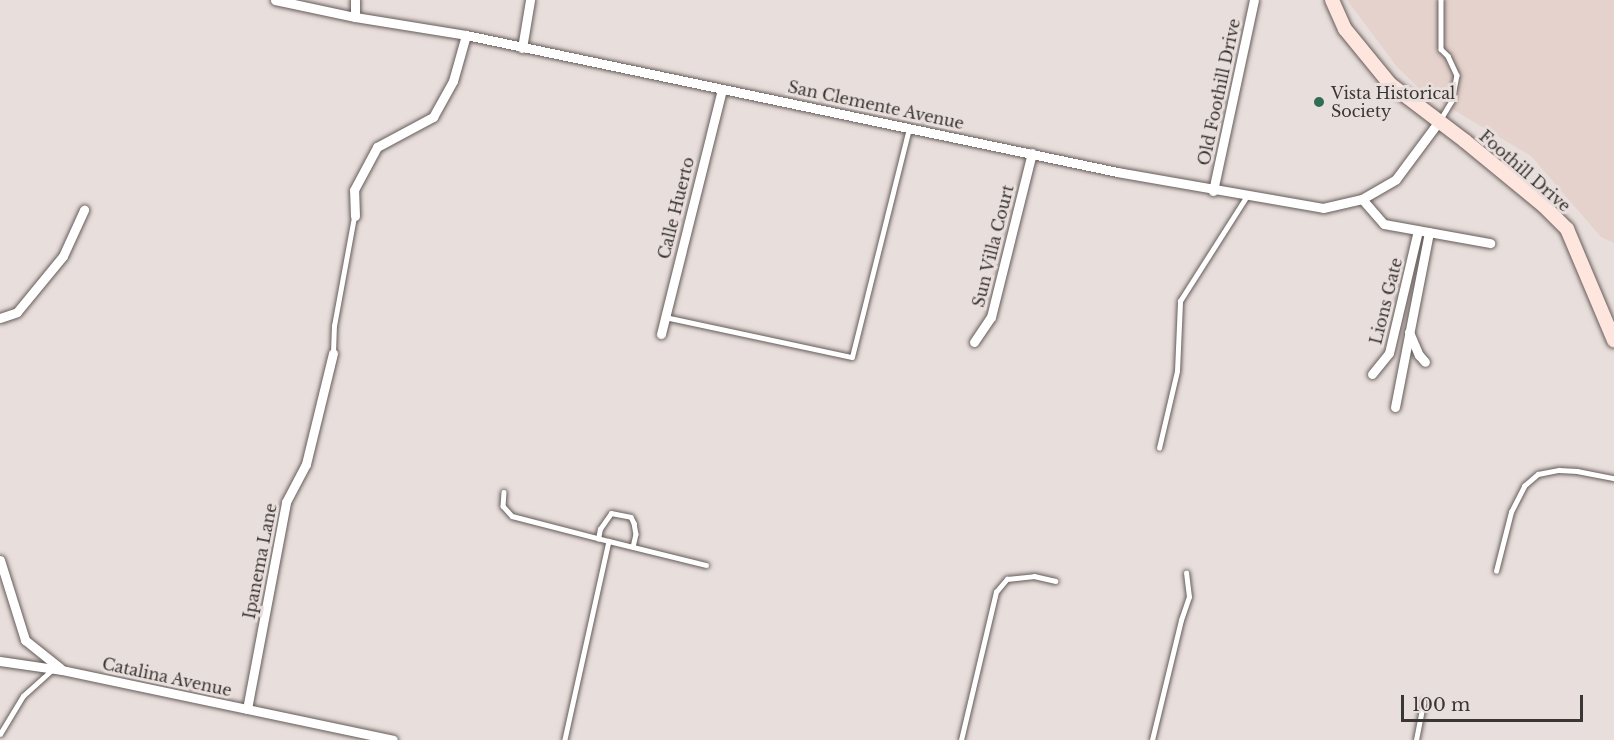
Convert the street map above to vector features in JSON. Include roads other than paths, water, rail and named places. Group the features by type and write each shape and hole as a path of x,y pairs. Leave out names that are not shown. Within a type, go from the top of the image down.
{"main road":[{"name":"Foothill Drive","path":"1332,0 1345,29 1390,84 1544,206 1567,229 1614,340"}],"street":[{"name":"San Clemente Avenue","path":"275,0 355,17 466,35 1213,191 1323,208 1362,199 1396,179 1439,122"},
{"path":"355,0 355,17"},
{"path":"522,48 530,0"},
{"name":"Old Foothill Drive","path":"1213,191 1254,0"},
{"path":"354,216 354,190 377,147 433,117 453,81 466,35"},
{"name":"Calle Huerto","path":"661,334 722,89"},
{"name":"Sun Villa Court","path":"974,342 991,317 1032,153"},
{"path":"1362,199 1384,224 1490,243"},
{"path":"0,318 17,312 63,256 84,210"},
{"name":"Lions Gate","path":"1372,374 1389,354 1418,230"},
{"path":"1395,407 1429,232"},
{"path":"1409,332 1419,355 1425,362"},
{"name":"Ipanema Lane","path":"247,709 286,502 306,464 333,353"},
{"name":"Catalina Avenue","path":"0,560 25,640 58,669 393,740"},
{"path":"0,661 58,669"}],"lane":[{"path":"1439,122 1452,101 1457,75 1448,56 1441,50 1440,0"},
{"path":"664,317 852,357 910,128"},
{"path":"1159,448 1178,371 1180,301 1247,196"},
{"path":"333,353 334,326 354,216"},
{"path":"1496,571 1511,512 1524,486 1538,474 1559,470 1614,478"},
{"path":"504,492 503,506 512,516 706,565"},
{"path":"598,538 600,529 611,513 631,517 636,534 633,547"},
{"path":"565,740 609,542"},
{"path":"1152,740 1181,620 1189,597 1186,573"},
{"path":"961,740 996,592 1007,579 1034,576 1055,581"},
{"path":"0,734 22,696 58,669"},
{"path":"1416,740 1423,703"}],"place":[{"name":"Vista Historical Society","path":"1319,102"}]}
